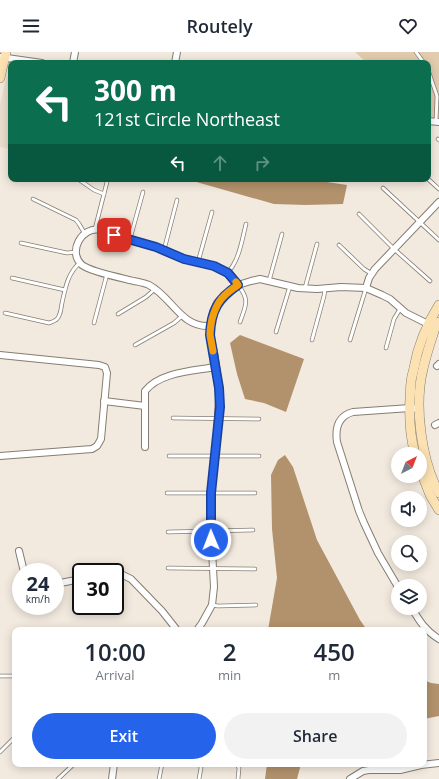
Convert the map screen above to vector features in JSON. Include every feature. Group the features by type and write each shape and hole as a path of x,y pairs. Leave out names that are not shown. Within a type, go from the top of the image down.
{"street":[{"path":"0,78 4,55 28,60"},
{"path":"366,288 372,274 439,202"},
{"path":"210,326 195,324 182,316 166,298 148,285 88,268 80,263 76,252 77,243 85,234 95,229 164,250 184,259 214,266 228,273 238,285"},
{"path":"199,627 212,605 214,587 210,531 211,493 220,407 219,388 210,335 210,326 214,310 224,295 238,285 260,279 305,288 366,288 390,299 400,309 411,316 436,327"},
{"path":"414,447 414,408 411,382 417,353 436,327 439,305"},
{"path":"0,355 100,365 105,367 107,373 101,439 97,446 92,449 0,456"},
{"path":"145,447 145,391 150,385 166,377 192,370 215,367"},
{"path":"104,402 145,406"},
{"path":"414,408 425,453 439,493"},
{"path":"393,579 378,553 362,517 336,435 339,422 347,414 414,408"},
{"path":"425,483 430,495 439,510"},
{"path":"19,551 22,563"},
{"path":"124,576 131,579 162,611 175,627"},
{"path":"416,615 424,627"},
{"path":"427,630 439,639"},
{"path":"427,764 439,763"},
{"path":"112,779 114,767"},
{"path":"350,779 363,771 400,770 413,767"}],"lane":[{"path":"431,79 437,96 438,122"},
{"path":"82,182 94,190 104,194"},
{"path":"95,229 107,182"},
{"path":"431,182 439,189"},
{"path":"383,188 439,240"},
{"path":"130,239 143,192"},
{"path":"33,199 76,220 85,234"},
{"path":"164,250 177,200"},
{"path":"198,262 212,212"},
{"path":"359,214 394,249 430,281"},
{"path":"228,273 236,259 246,224"},
{"path":"269,281 282,234"},
{"path":"21,243 67,253 76,252"},
{"path":"305,288 317,244"},
{"path":"339,245 364,269 372,274"},
{"path":"5,312 49,323 53,322 59,317 70,274 80,263"},
{"path":"94,323 107,274"},
{"path":"12,278 65,290"},
{"path":"238,285 244,292 246,304 240,322"},
{"path":"276,332 290,286"},
{"path":"350,340 366,288"},
{"path":"118,314 146,297 155,289"},
{"path":"312,340 325,289"},
{"path":"386,348 394,320 400,309"},
{"path":"135,345 174,323 182,316"},
{"path":"173,418 259,419"},
{"path":"169,456 259,456"},
{"path":"167,493 255,493"},
{"path":"168,532 253,530"},
{"path":"168,568 255,569"},
{"path":"212,605 256,605"},
{"path":"0,676 12,676"},
{"path":"0,752 12,740"},
{"path":"58,779 71,767"},
{"path":"159,779 161,767"},
{"path":"199,779 201,767"},
{"path":"238,767 238,779"}],"shaded area":[{"path":"355,52 439,52 439,118 431,117 431,60 364,60"},
{"path":"8,75 8,148 0,147 0,104"},
{"path":"197,182 327,182 347,185 343,204 274,204"},
{"path":"240,335 304,359 286,412 264,403 245,399 237,374 230,343"},
{"path":"285,455 293,467 317,540 365,627 269,627 277,578 272,529 271,475 278,460"},
{"path":"427,681 439,684 439,716 427,718"},
{"path":"267,767 300,767 297,779 265,779"}],"slow traffic":[{"path":"213,351 210,326 214,310 224,295 238,285 236,282"}],"route":[{"path":"114,235 156,247 184,259 214,266 228,273 238,285 224,295 217,304 210,326 210,335 219,388 220,407 211,493 211,540"}]}
